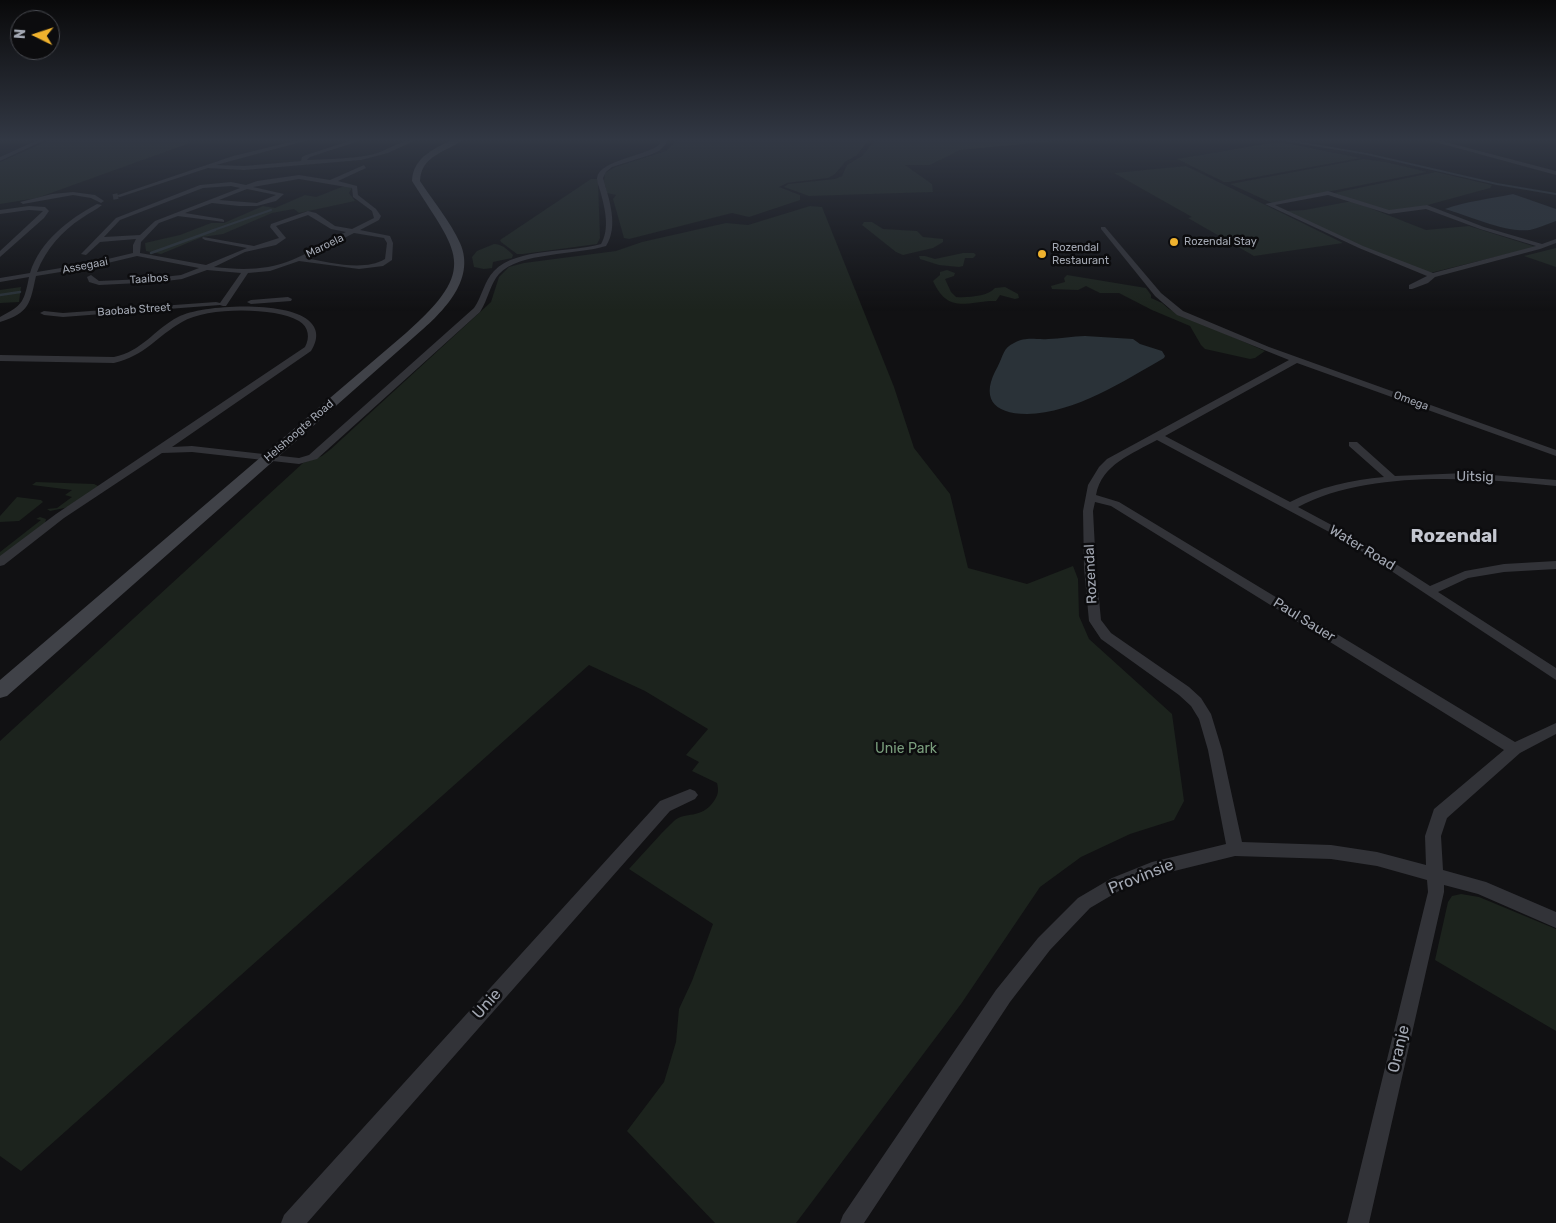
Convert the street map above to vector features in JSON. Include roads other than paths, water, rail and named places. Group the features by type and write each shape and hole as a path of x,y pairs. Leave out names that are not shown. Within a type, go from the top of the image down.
{"main road":[{"name":"Helshoogte Road","path":"0,691 432,315 446,298 458,273 460,261 457,246 426,196"}],"street":[{"path":"0,205 64,196"},
{"path":"91,196 100,203"},
{"path":"0,320 26,305 30,297 33,275 45,250 70,224 100,203 122,196"},
{"path":"84,254 118,219 176,196"},
{"name":"Maroela","path":"140,237 157,222 222,196"},
{"path":"212,200 249,205 261,203 277,196"},
{"name":"Maroela","path":"137,254 245,272 278,268 377,219 378,216 374,210 355,196"},
{"path":"160,450 192,449 299,461 309,459 318,454 477,310 482,304 492,277 506,265 523,259 591,249 604,245 608,236 608,214 604,196"},
{"path":"1308,196 1268,204 1361,247 1432,275"},
{"path":"1340,196 1389,212 1423,207 1482,228 1542,246"},
{"path":"0,212 34,208 46,211 42,217 0,255"},
{"name":"Taaibos","path":"91,277 94,282 99,283 175,278 190,274 252,248 266,246 283,238 273,225 308,213 314,214 333,228 354,231"},
{"path":"177,214 222,221"},
{"name":"Omega","path":"1104,228 1150,287 1167,305 1197,321 1266,349 1556,453"},
{"path":"299,259 350,267 379,264 388,260 390,243 387,236 354,231"},
{"path":"96,240 140,237"},
{"path":"137,254 136,245 140,237"},
{"path":"205,238 250,246 252,248"},
{"path":"1412,287 1412,285 1425,281 1432,275 1556,241"},
{"name":"Assegaai","path":"0,280 91,265 137,254"},
{"path":"223,304 245,272"},
{"name":"Baobab Street","path":"44,313 63,315 288,299"},
{"path":"0,358 114,360 141,349 181,319 225,310 263,309 296,315 305,321 313,332 312,343 308,349 60,516 0,562"},
{"name":"Rozendal","path":"1234,849 1215,750 1206,718 1196,702 1184,691 1106,636 1095,621 1090,568 1088,511 1090,497 1098,477 1111,461 1296,360"},
{"name":"Water Road","path":"1158,436 1291,506 1350,540 1556,676"},
{"path":"1353,444 1393,479"},
{"name":"Uitsig","path":"1291,506 1314,495 1393,479 1480,477 1556,483"},
{"name":"Paul Sauer","path":"1090,497 1115,504 1515,750"},
{"path":"1429,591 1466,575 1504,568 1556,565"},
{"name":"Oranje","path":"1358,1223 1436,892 1433,836 1440,814 1515,750 1556,728"},
{"name":"Unie","path":"292,1223 665,806 690,795"},
{"name":"Provinsie","path":"851,1223 1003,996 1044,944 1084,903 1118,883 1152,869 1234,849 1332,852 1377,859 1435,874 1480,888 1556,920"}],"waterway":[{"path":"211,231 271,210"},
{"path":"151,253 215,230"},
{"path":"0,295 20,292"}],"tunnel":[{"path":"113,197 118,196"}],"place":[{"name":"Rozendal Stay","path":"1174,242"},
{"name":"Rozendal Restaurant","path":"1042,254"}],"district":[{"name":"Rozendal","path":"1454,537"}],"park label":[{"name":"Unie Park","path":"906,749"}]}
